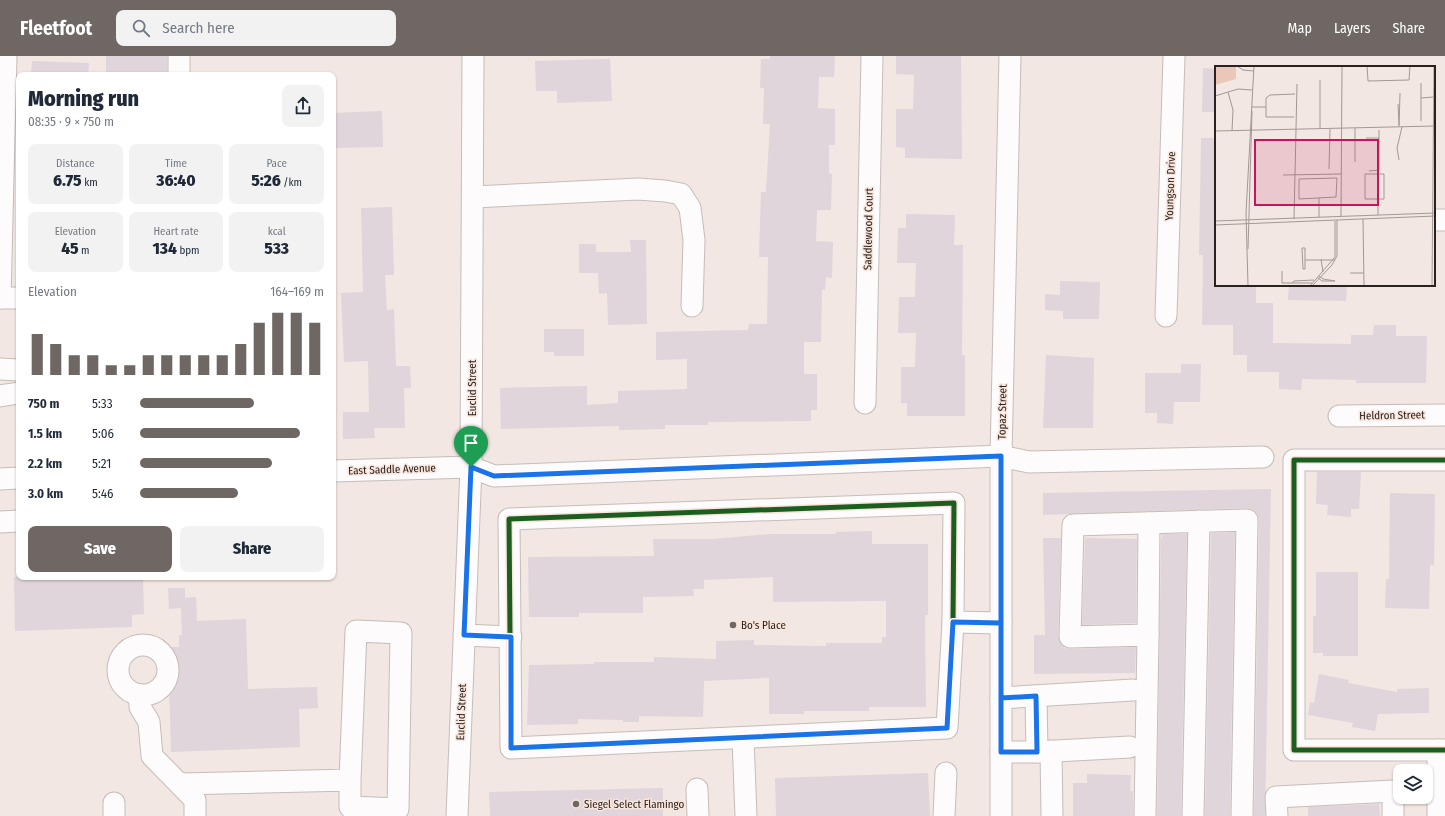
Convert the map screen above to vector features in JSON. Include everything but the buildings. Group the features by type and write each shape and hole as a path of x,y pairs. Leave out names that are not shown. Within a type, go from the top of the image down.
{"street":[{"path":"6,56 0,298 16,298"},
{"path":"179,56 179,72"},
{"name":"Euclid Street","path":"457,816 471,467 473,56"},
{"name":"Saddlewood Court","path":"865,403 872,56"},
{"name":"Topaz Street","path":"1001,816 1001,456 1010,56"},
{"name":"Youngson Drive","path":"1166,316 1174,56"},
{"path":"473,197 638,189 665,191 680,194 690,208 694,240 692,306"},
{"path":"0,369 16,370"},
{"path":"0,396 16,393"},
{"name":"Heldron Street","path":"1338,416 1445,415"},
{"name":"East Saddle Avenue","path":"336,471 471,467 494,476 1001,456 1028,462 1263,457"},
{"path":"1438,816 1442,750 1294,750 1294,460 1445,460"},
{"path":"0,479 16,478"},
{"path":"954,503 953,622 947,728 511,748 509,520 954,503"},
{"path":"1148,635 1070,637 1072,525 1246,520 1242,816"},
{"path":"0,522 16,521"},
{"path":"1193,816 1199,522"},
{"path":"1145,816 1149,523"},
{"path":"953,622 1001,623"},
{"path":"356,631 401,633 398,809 350,807 350,780 356,631"},
{"path":"464,635 511,637"},
{"path":"138,645 154,647 160,651 168,665 166,680 156,691 140,695 126,688 110,664 138,645"},
{"path":"1001,698 1133,690"},
{"path":"140,695 140,707 149,722 152,756 195,800 195,816"},
{"path":"1036,696 1052,816"},
{"path":"743,738 746,816"},
{"path":"1001,752 1130,747"},
{"path":"944,816 946,773"},
{"path":"180,784 350,780"},
{"path":"697,789 698,816"},
{"path":"1276,816 1276,796 1393,791 1393,816"}],"cycle path":[{"path":"1445,460 1294,460 1294,750 1445,750"},
{"path":"954,503 953,622 947,728 511,748 509,519 954,503"}],"place":[{"name":"Bo's Place","path":"733,625"},
{"name":"Siegel Select Flamingo","path":"576,804"}],"route":[{"path":"471,467 464,635 511,637 511,748 947,728 953,622 1001,623 1001,698 1001,752 1037,752 1036,696 1001,698 1001,661 1001,623 1001,456 494,476 471,467"}]}
